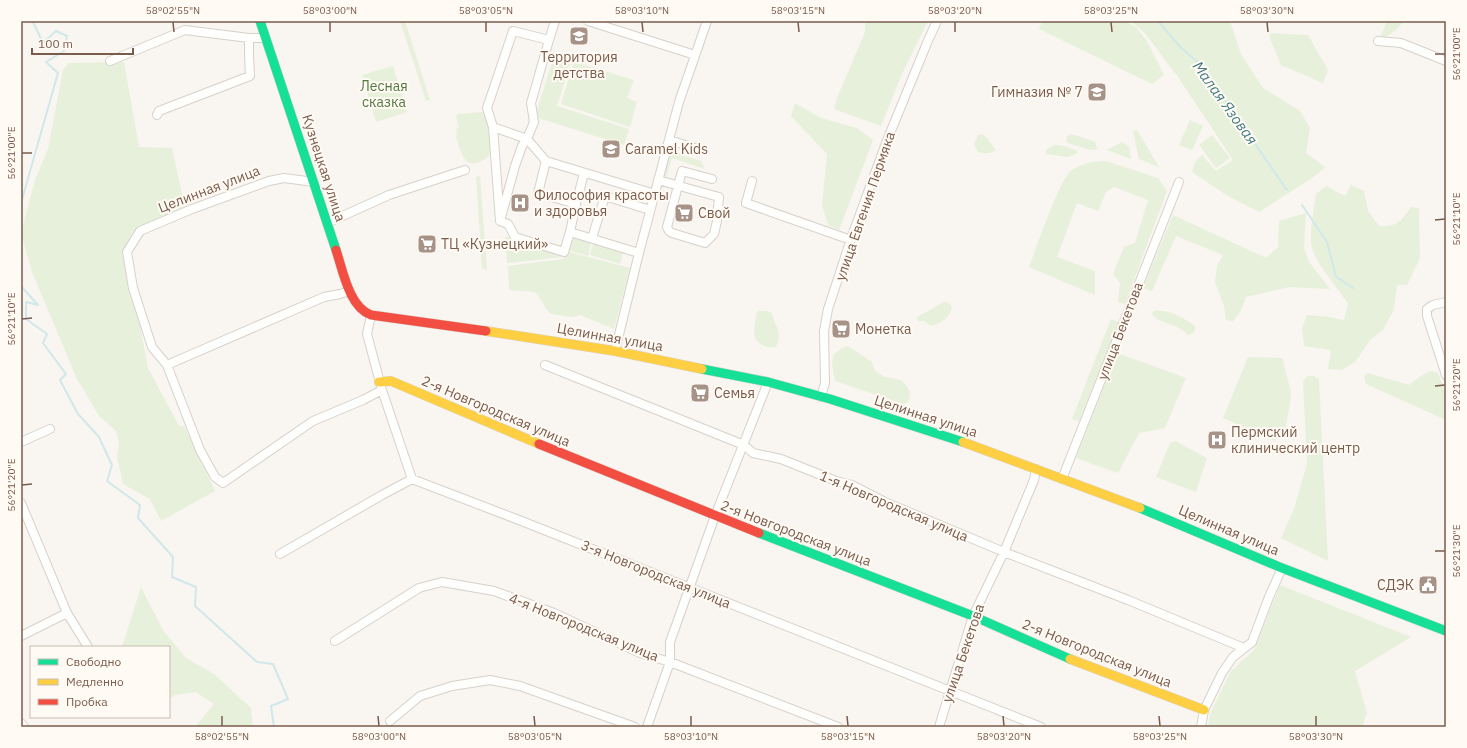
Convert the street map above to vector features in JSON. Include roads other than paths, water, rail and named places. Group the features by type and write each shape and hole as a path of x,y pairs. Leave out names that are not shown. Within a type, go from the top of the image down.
{"main road":[{"name":"Кузнецкая улица","path":"260,21 350,291 358,308 371,315"},
{"name":"Целинная улица","path":"371,315 615,351 768,382 821,396 943,435 1036,468 1142,509 1282,568 1446,631"},
{"name":"2-я Новгородская улица","path":"381,386 391,381 526,439 715,516 973,616 1065,657 1204,710"}],"street":[{"path":"500,221 515,166 522,146 527,140 534,122 531,103 555,21"},
{"path":"588,21 695,55"},
{"path":"615,351 650,210 679,102 707,21"},
{"name":"улица Евгения Пермяка","path":"821,396 825,383 824,331 828,309 888,138 926,43 937,21"},
{"path":"110,61 185,30 249,38 266,38"},
{"path":"500,221 493,127 487,108 512,31 549,40"},
{"path":"157,115 160,111 198,95 250,76 248,55 249,38"},
{"path":"1378,41 1401,42 1446,61"},
{"path":"493,127 527,140 546,161 655,194"},
{"path":"669,140 698,149"},
{"path":"546,161 538,193 576,204"},
{"path":"327,223 389,195 465,170"},
{"path":"658,180 677,186 719,197 717,221 714,234 705,243 672,233 667,227 677,186 682,171 712,179"},
{"path":"500,221 508,224 515,237 564,252 584,173"},
{"name":"Целинная улица","path":"167,365 152,347 133,288 127,252 140,231 269,181 284,178 314,182"},
{"path":"752,181 746,203 851,240"},
{"name":"улица Бекетова","path":"1062,479 1179,182"},
{"path":"592,238 605,196 650,210"},
{"path":"570,232 639,253"},
{"path":"350,291 324,297 167,365 200,450 215,477 223,483 313,422 363,400 381,386"},
{"path":"1446,302 1434,305 1427,309 1427,316 1446,375"},
{"path":"280,554 412,479 381,386 367,334 371,315"},
{"name":"1-я Новгородская улица","path":"544,365 744,445 753,453 781,459 836,481 852,485 885,502 1004,552 1128,600 1244,648"},
{"path":"647,727 670,662 670,642 689,587 715,516 768,382"},
{"path":"21,442 50,429"},
{"name":"улица Бекетова","path":"939,727 949,690 973,616 1004,552 1034,480 1036,468"},
{"name":"3-я Новгородская улица","path":"412,479 1041,727"},
{"path":"21,503 67,613 87,646"},
{"path":"1200,727 1204,710 1222,673 1233,657 1252,642 1282,568"},
{"name":"4-я Новгородская улица","path":"335,641 419,588 442,582 494,591 554,613 640,653 670,662 838,727"},
{"path":"21,636 67,613"},
{"path":"390,721 420,696 452,686 490,680 520,686 635,727"},
{"path":"21,723 24,727"}],"waterway":[{"path":"21,203 58,73 46,62 64,51 67,36 56,31 43,43 33,22 34,21"},
{"name":"Малая Язовая","path":"1158,21 1182,49 1199,63 1287,190"},
{"path":"1302,205 1327,242 1336,277 1353,288"},
{"path":"21,278 21,286 38,305 26,302 26,319 47,334 43,343 66,374 60,380 78,414 99,437 112,465 107,481 140,505 138,518 173,557 172,577 196,587 195,606 257,662 273,664 288,699 271,706 274,727"}],"place":[{"name":"Территория детства","path":"579,36"},
{"name":"Гимназия № 7","path":"1097,92"},
{"name":"Caramel Kids","path":"611,149"},
{"name":"Философия красоты и здоровья","path":"520,203"},
{"name":"Свой","path":"684,213"},
{"name":"ТЦ «Кузнецкий»","path":"427,244"},
{"name":"Монетка","path":"841,329"},
{"name":"Семья","path":"700,393"},
{"name":"Пермский клинический центр","path":"1217,440"},
{"name":"СДЭК","path":"1428,585"}],"park label":[{"name":"Лесная сказка","path":"384,94"}]}
